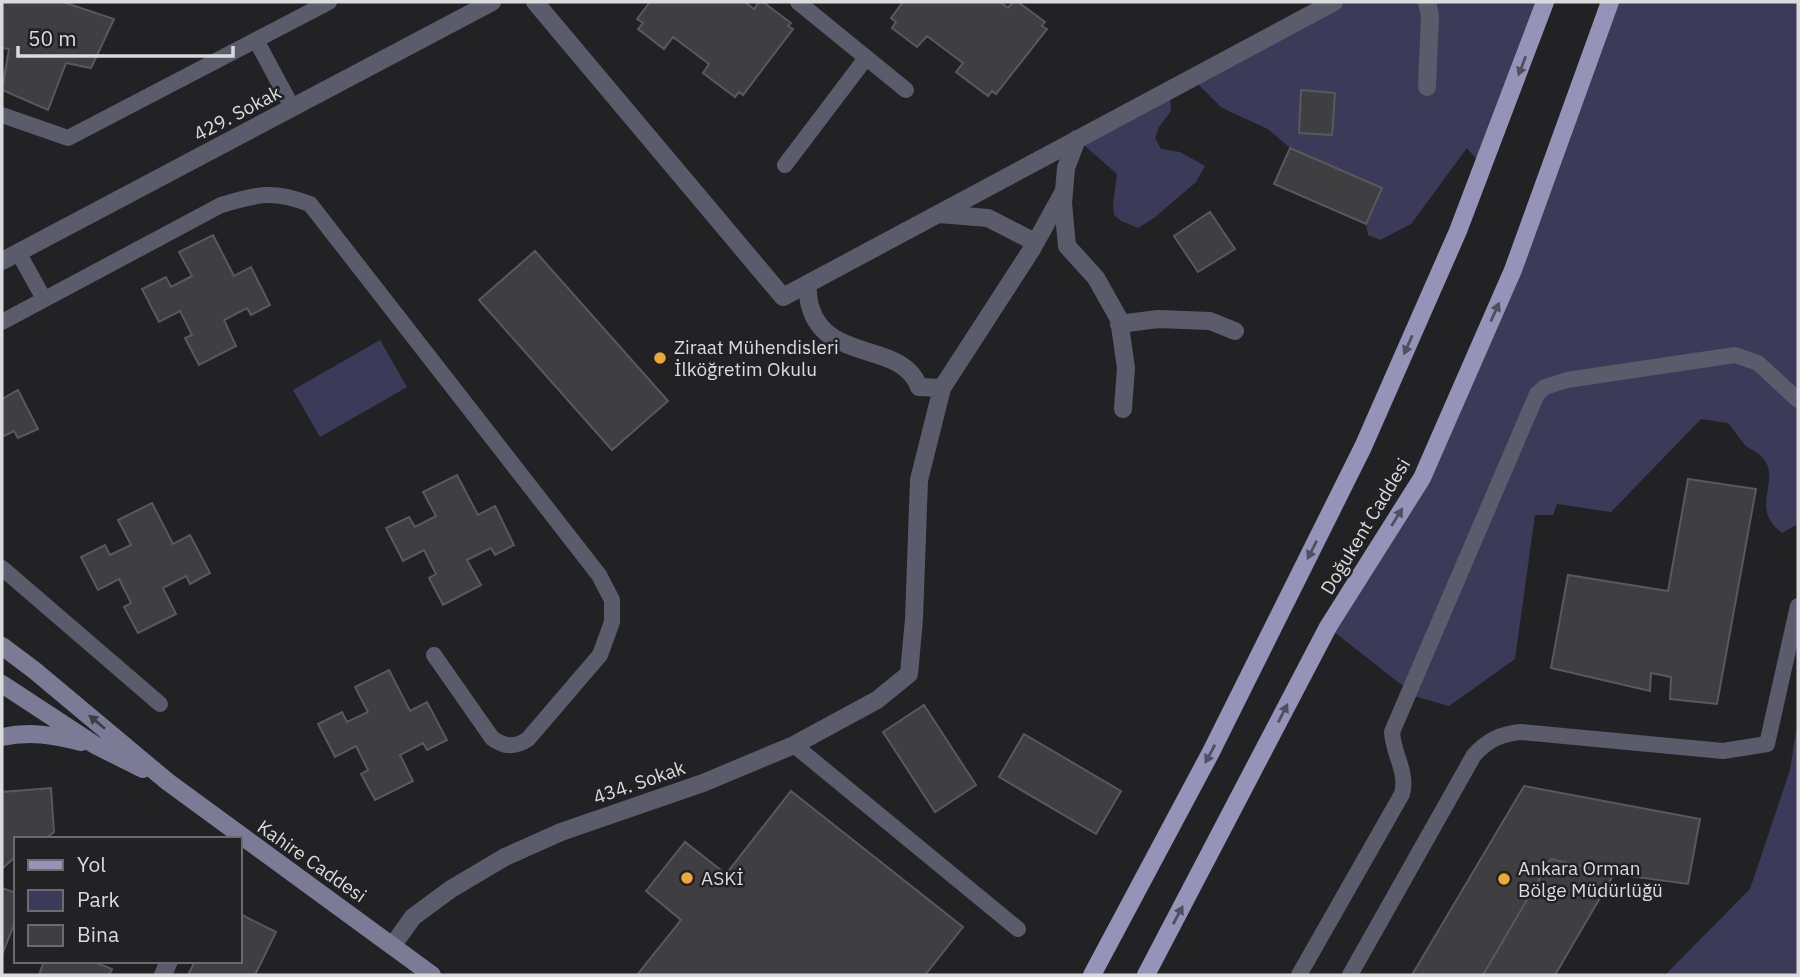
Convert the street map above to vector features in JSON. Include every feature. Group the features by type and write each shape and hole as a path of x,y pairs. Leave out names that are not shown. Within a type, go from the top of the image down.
{"main road":[{"name":"Doğukent Caddesi","path":"1092,975 1211,752 1363,447 1458,232 1545,2"},
{"name":"Doğukent Caddesi","path":"1146,975 1328,627 1422,478 1513,270 1610,2"},
{"name":"Kahire Caddesi","path":"2,646 236,836"},
{"name":"Kahire Caddesi","path":"2,684 95,745 168,782"},
{"path":"2,737 21,733 50,734 95,745"},
{"name":"Kahire Caddesi","path":"242,840 432,975"}],"street":[{"name":"429. Sokak","path":"2,261 492,2"},
{"path":"534,2 783,297 1334,2"},
{"path":"1427,2 1430,16 1427,87"},
{"path":"1077,139 1066,168 1064,191 1068,246 1096,278 1119,319 1126,369 1123,409"},
{"path":"807,284 810,307 820,327 842,344 905,366 915,375 919,387 942,388 1035,242 1064,191"},
{"path":"939,214 988,218 1035,242"},
{"path":"1119,324 1158,319 1210,321 1235,331"},
{"name":"434. Sokak","path":"393,945 413,917 451,889 505,857 561,832 703,783 794,745 877,700 909,674 914,619 919,480 942,388"}],"lane":[{"path":"2,115 68,138 329,2"},
{"path":"798,2 906,90"},
{"path":"256,40 292,107"},
{"path":"785,165 866,58"},
{"path":"2,322 221,205 258,194 286,195 310,204 599,575 612,600 612,622 600,655 528,739 516,745 500,744 492,738 434,655"},
{"path":"18,252 44,299"},
{"path":"1299,975 1402,794 1405,784 1392,744 1392,732 1537,394 1545,387 1567,380 1735,355 1758,363 1798,400"},
{"path":"2,568 160,704"},
{"path":"1350,975 1474,755 1484,744 1493,737 1521,732 1723,751 1767,744 1798,606"},
{"path":"794,745 1018,929"}],"green space":[{"path":"1334,2 1545,2 1483,167 1467,148 1411,224 1380,240 1368,235 1366,224 1382,189 1290,148 1268,129 1222,108 1192,78"},
{"path":"1610,2 1798,2 1798,524 1782,533 1772,524 1766,504 1768,467 1761,456 1745,445 1728,423 1701,419 1611,512 1557,504 1553,515 1535,515 1515,659 1449,706 1417,697 1328,627 1422,478"},
{"path":"1170,94 1171,111 1159,127 1155,138 1161,149 1180,152 1205,166 1196,182 1154,218 1138,228 1114,215 1117,174 1077,139"},
{"path":"380,340 407,387 320,437 293,390"},
{"path":"1798,719 1798,975 1665,975 1750,889 1790,770"}],"building":[{"path":"2,2 63,2 114,19 91,68 66,63 48,110 2,90 9,49 2,48"},
{"path":"650,2 745,2 754,9 759,2 763,2 791,23 788,26 793,29 743,95 739,92 735,97 703,73 709,64 673,37 664,49 638,29 643,23 637,19"},
{"path":"903,2 1000,2 1008,8 1013,2 1018,2 1045,22 1042,26 1047,29 996,94 992,91 988,96 956,72 963,63 927,36 917,47 892,28 896,22 891,18"},
{"path":"1301,90 1335,93 1332,135 1299,133"},
{"path":"1290,148 1382,188 1366,224 1274,184"},
{"path":"1210,212 1235,249 1198,272 1174,236"},
{"path":"213,235 234,276 251,267 270,305 251,315 247,308 224,320 236,346 199,365 185,338 192,335 180,311 159,322 142,289 166,277 171,287 192,276 179,252"},
{"path":"535,251 668,401 612,450 479,300"},
{"path":"18,390 38,429 18,438 14,431 2,437 2,399"},
{"path":"457,475 478,515 495,506 514,545 495,555 491,548 467,560 481,585 443,605 429,578 436,574 424,550 403,561 386,528 409,517 415,527 436,516 423,492"},
{"path":"1688,479 1756,489 1717,704 1670,699 1671,677 1651,673 1650,691 1551,668 1568,575 1668,591"},
{"path":"152,503 173,544 190,535 210,573 190,584 186,576 163,588 176,614 138,633 124,607 131,603 119,579 98,590 81,557 105,545 110,555 131,545 118,520"},
{"path":"389,670 410,711 427,702 447,740 427,750 423,743 400,755 413,781 375,800 361,774 368,770 356,746 335,757 318,724 342,712 347,722 368,712 355,687"},
{"path":"924,705 976,785 935,812 883,732"},
{"path":"1024,734 1121,791 1096,834 999,777"},
{"name":"Ankara Orman Bölge Müdürlüğü","path":"1524,786 1700,819 1688,884 1614,874 1551,859 1483,975 1412,975"},
{"path":"51,788 54,832 48,837 14,837 14,858 2,869 2,792"},
{"path":"791,791 963,927 925,975 637,975 681,920 646,891 685,842 726,874"},
{"path":"1551,859 1614,874 1555,975 1483,975"},
{"path":"2,888 14,892 14,924 2,955"},
{"path":"242,915 276,932 255,975 188,975 194,963 242,963"},
{"path":"43,963 97,963 112,969 109,975 39,975"}],"place":[{"name":"Ziraat Mühendisleri İlköğretim Okulu","path":"660,358"},
{"name":"ASKİ","path":"687,878"},
{"name":"Ankara Orman Bölge Müdürlüğü","path":"1504,879"}]}
